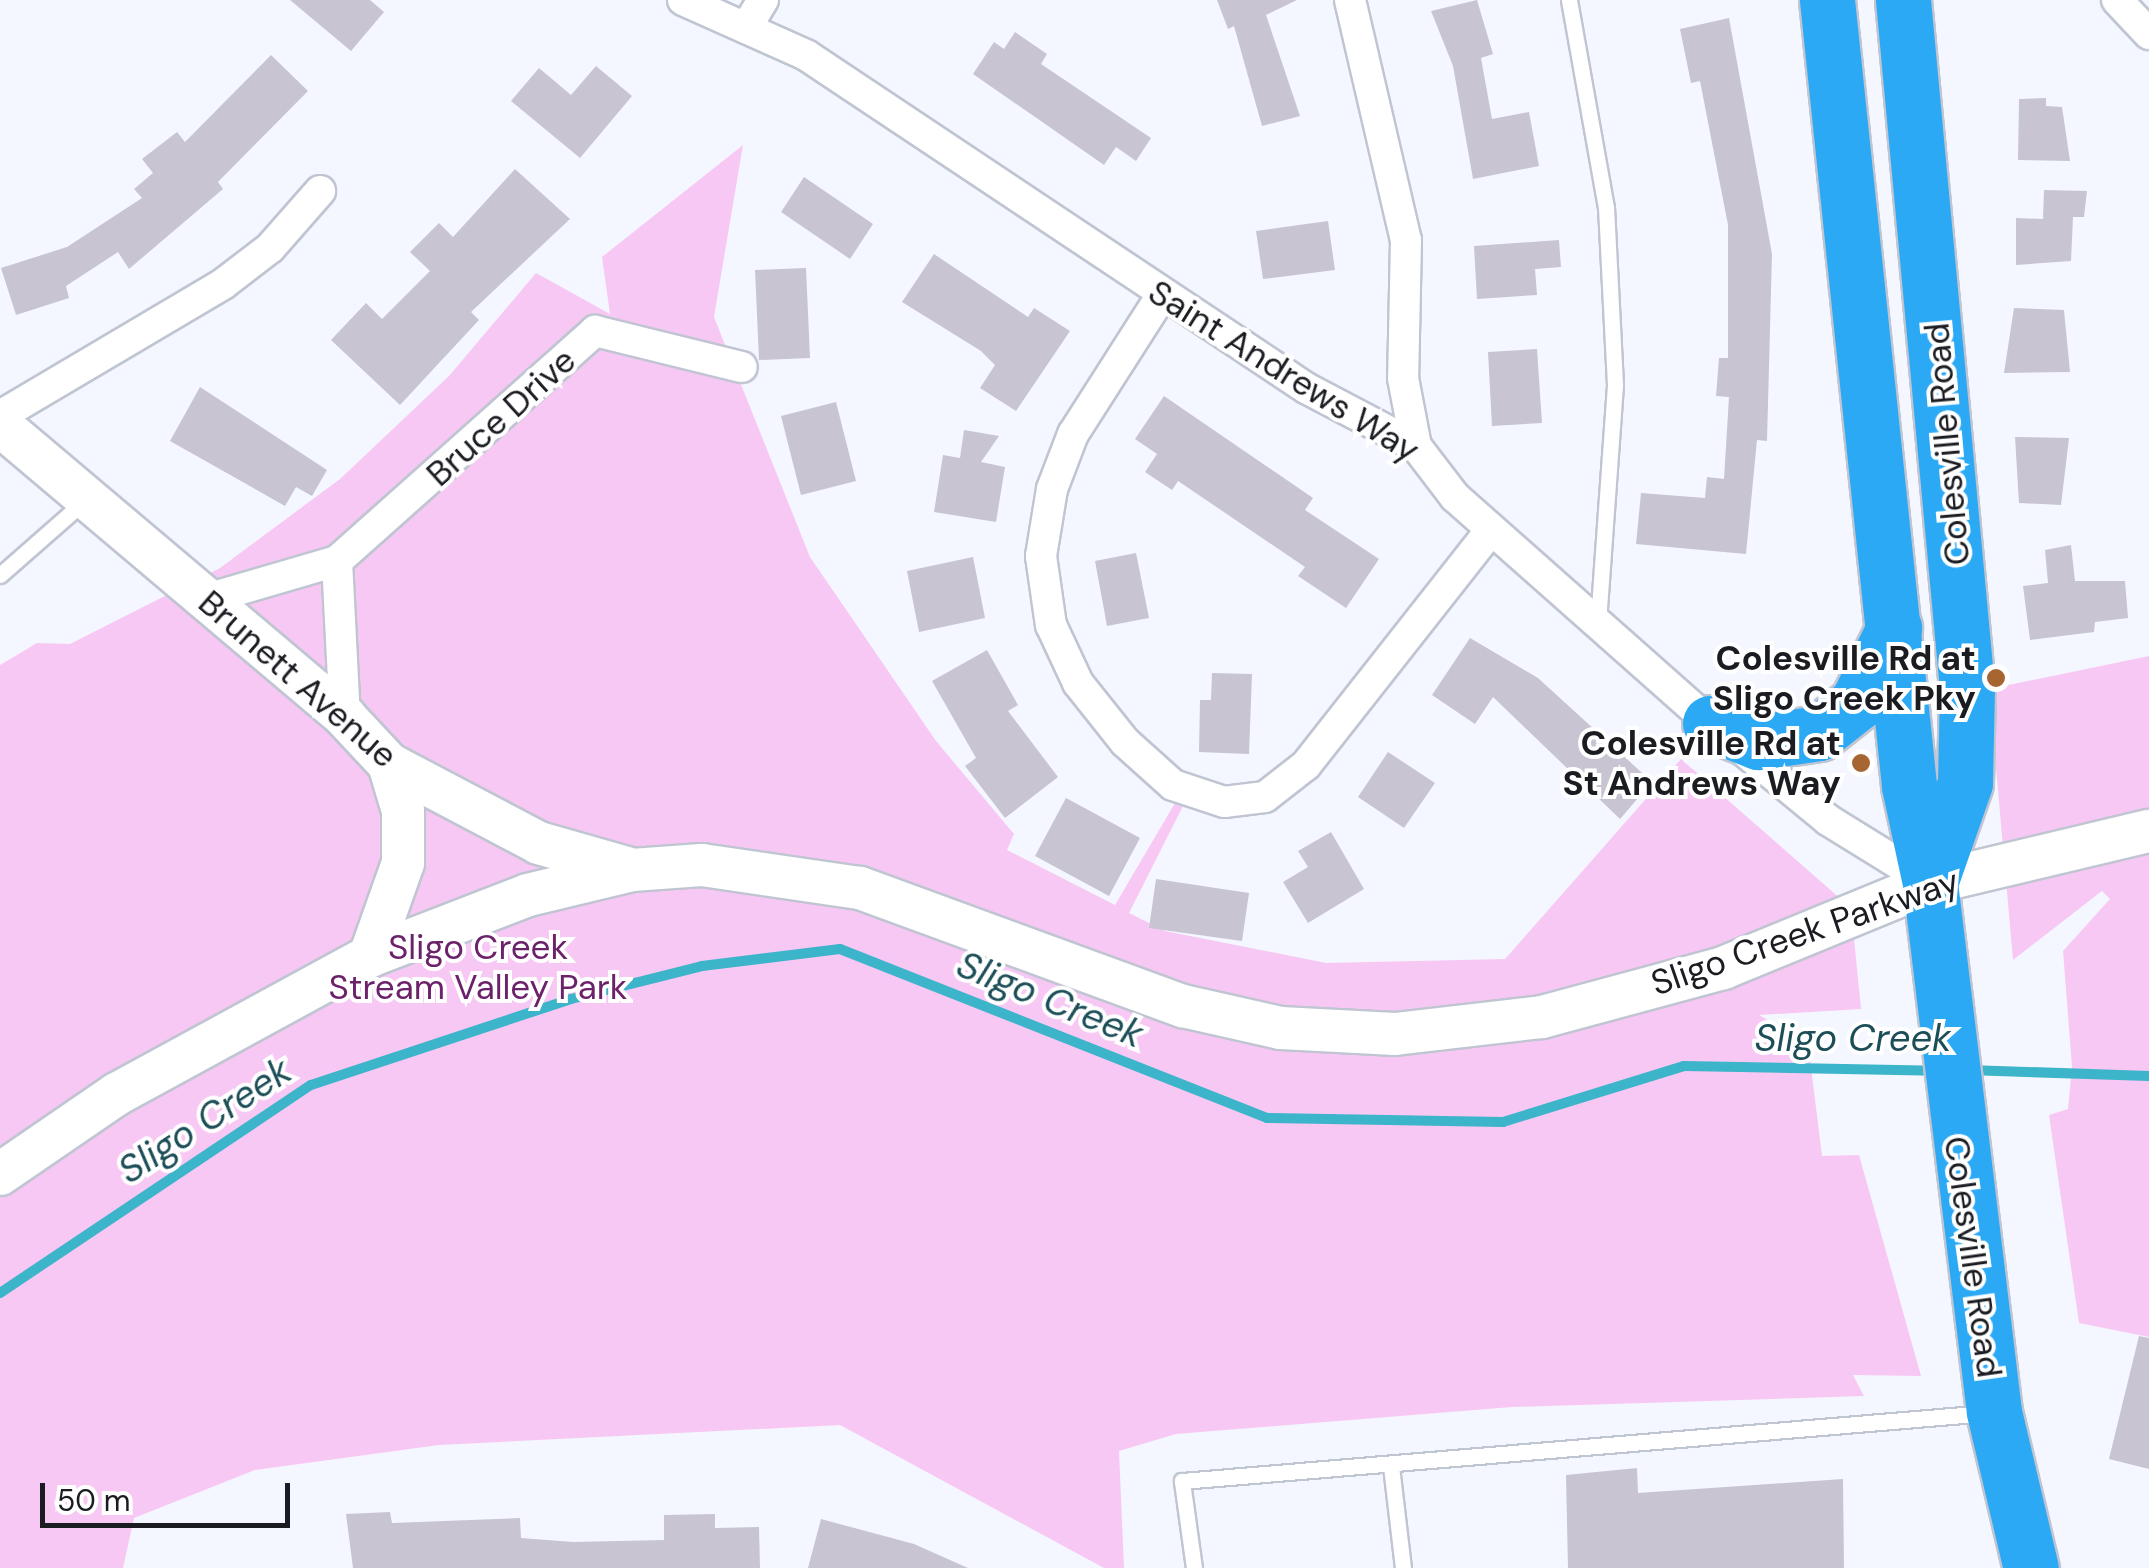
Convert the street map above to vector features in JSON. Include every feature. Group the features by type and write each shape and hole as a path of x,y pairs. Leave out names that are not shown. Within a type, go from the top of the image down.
{"highway":[{"name":"Colesville Road","path":"1827,0 1909,786 1930,883 1954,1118 1994,1412 2031,1568"},
{"name":"Colesville Road","path":"1903,0 1967,688 1966,783 1930,883"},
{"path":"1710,722 1758,742 1818,733 1857,704 1895,625"}],"street":[{"name":"Saint Andrews Way","path":"683,0 806,55 1306,388 1416,446 1491,530 1710,722 1828,820 1930,883"},
{"path":"746,28 763,0"},
{"path":"1350,0 1406,240 1403,378 1416,446"},
{"path":"2118,0 2149,34"},
{"path":"0,416 223,284 270,248 320,191"},
{"path":"1162,295 1073,434 1052,489 1041,556 1052,626 1078,683 1124,742 1173,785 1224,802 1264,798 1306,765 1491,530"},
{"name":"Bruce Drive","path":"207,600 337,561 595,332 742,368"},
{"name":"Brunett Avenue","path":"0,425 345,718 389,764 539,843 632,870"},
{"path":"337,561 345,718"},
{"path":"370,956 403,862 404,811 389,764"},
{"name":"Sligo Creek Parkway","path":"0,1174 134,1084 370,956 528,895 632,870 702,865 860,888 1183,1006 1281,1028 1395,1034 1542,1017 1723,968 1930,883 2149,831"}],"lane":[{"path":"1569,0 1606,207 1615,385 1598,624"},
{"path":"0,575 88,498"},
{"path":"1194,1568 1182,1481 1994,1412"},
{"path":"1391,1466 1403,1568"}],"green space":[{"name":"Sligo Creek Stream Valley Park","path":"743,145 714,317 810,557 936,741 1014,834 1007,850 1115,905 1175,803 1183,806 1129,913 1165,931 1326,963 1505,959 1681,759 1851,908 1861,1009 1759,1015 1808,1043 1822,1156 1859,1155 1921,1376 1853,1375 1864,1396 1512,1407 1176,1434 1119,1451 1124,1568 1104,1568 840,1425 439,1445 255,1470 134,1518 123,1568 0,1568 0,665 37,643 70,644 220,568 340,479 449,376 536,273 610,314 602,257"},
{"path":"2149,656 2149,1337 2079,1323 2049,1115 2068,1109 2072,1067 2063,951 2110,899 2102,891 2013,960 1989,689"}],"building":[{"path":"290,0 370,0 384,12 351,51"},
{"path":"1217,0 1297,0 1266,15 1300,116 1262,126 1234,26 1228,29"},
{"path":"1477,0 1493,54 1481,58 1492,119 1529,112 1539,166 1473,179 1453,66 1431,11"},
{"path":"1729,18 1772,254 1767,441 1757,440 1746,554 1636,544 1641,493 1705,498 1707,477 1724,479 1729,397 1716,396 1719,358 1728,358 1728,225 1700,81 1691,83 1680,29"},
{"path":"1015,32 1047,54 1041,64 1151,138 1136,161 1116,147 1104,165 973,74 994,42 1004,49"},
{"path":"271,55 308,91 218,182 223,189 129,269 118,252 66,286 69,298 16,315 1,268 67,247 142,198 134,189 153,173 142,159 177,132 185,142"},
{"path":"596,66 632,96 580,158 511,101 539,68 571,95"},
{"path":"2046,98 2046,106 2062,107 2070,161 2018,160 2019,99"},
{"path":"515,169 570,219 471,312 479,320 400,405 331,340 366,303 382,319 430,271 410,252 439,223 453,237"},
{"path":"804,177 873,224 850,259 781,212"},
{"path":"2044,190 2087,191 2084,217 2073,217 2071,261 2016,265 2016,218 2043,219"},
{"path":"1328,221 1335,270 1263,279 1256,231"},
{"path":"1559,240 1561,267 1535,269 1537,295 1477,299 1474,246"},
{"path":"934,254 1028,317 1034,308 1070,331 1016,411 980,388 995,365 981,351 902,302"},
{"path":"806,268 810,358 759,360 755,270"},
{"path":"2014,308 2064,310 2070,372 2004,373"},
{"path":"1537,349 1542,423 1492,426 1488,352"},
{"path":"200,387 327,470 312,496 296,487 285,506 170,441"},
{"path":"1164,396 1313,498 1305,510 1379,559 1346,608 1298,576 1305,567 1178,481 1172,490 1145,472 1157,454 1135,439"},
{"path":"836,402 856,481 801,495 781,416"},
{"path":"964,430 999,436 981,462 1005,467 996,522 934,512 943,455 960,458"},
{"path":"2015,437 2069,438 2061,505 2019,503"},
{"path":"2071,545 2075,581 2125,581 2128,618 2095,622 2094,632 2030,640 2023,586 2048,583 2045,550"},
{"path":"1136,553 1149,618 1107,626 1095,561"},
{"path":"973,557 985,618 919,632 907,571"},
{"path":"1470,638 1538,678 1652,782 1620,819 1493,697 1475,724 1432,695"},
{"path":"987,650 1018,705 1008,711 1058,777 1005,818 965,766 976,758 932,681"},
{"path":"1212,673 1252,674 1249,754 1199,752 1200,700 1211,700"},
{"path":"1388,752 1435,783 1404,828 1358,797"},
{"path":"1066,798 1140,838 1109,896 1035,856"},
{"path":"1331,832 1364,889 1308,923 1283,882 1308,867 1298,851"},
{"path":"1156,879 1249,893 1242,941 1149,928"},
{"path":"2139,1336 2149,1338 2149,1469 2109,1459"},
{"path":"1637,1468 1638,1493 1843,1479 1844,1568 1568,1568 1566,1475"},
{"path":"390,1512 392,1523 520,1518 521,1538 573,1542 664,1540 664,1515 715,1514 715,1528 759,1527 760,1568 353,1568 346,1514"},
{"path":"821,1519 914,1544 968,1568 808,1568"}],"waterway":[{"name":"Sligo Creek","path":"0,1293 311,1085 571,999 702,966 840,949 1267,1118 1503,1122 1684,1066 1936,1071"},
{"name":"Sligo Creek","path":"1968,1070 2149,1076"}],"place":[{"name":"Colesville Rd at Sligo Creek Pky","path":"1996,678"},
{"name":"Colesville Rd at St Andrews Way","path":"1861,763"}]}
